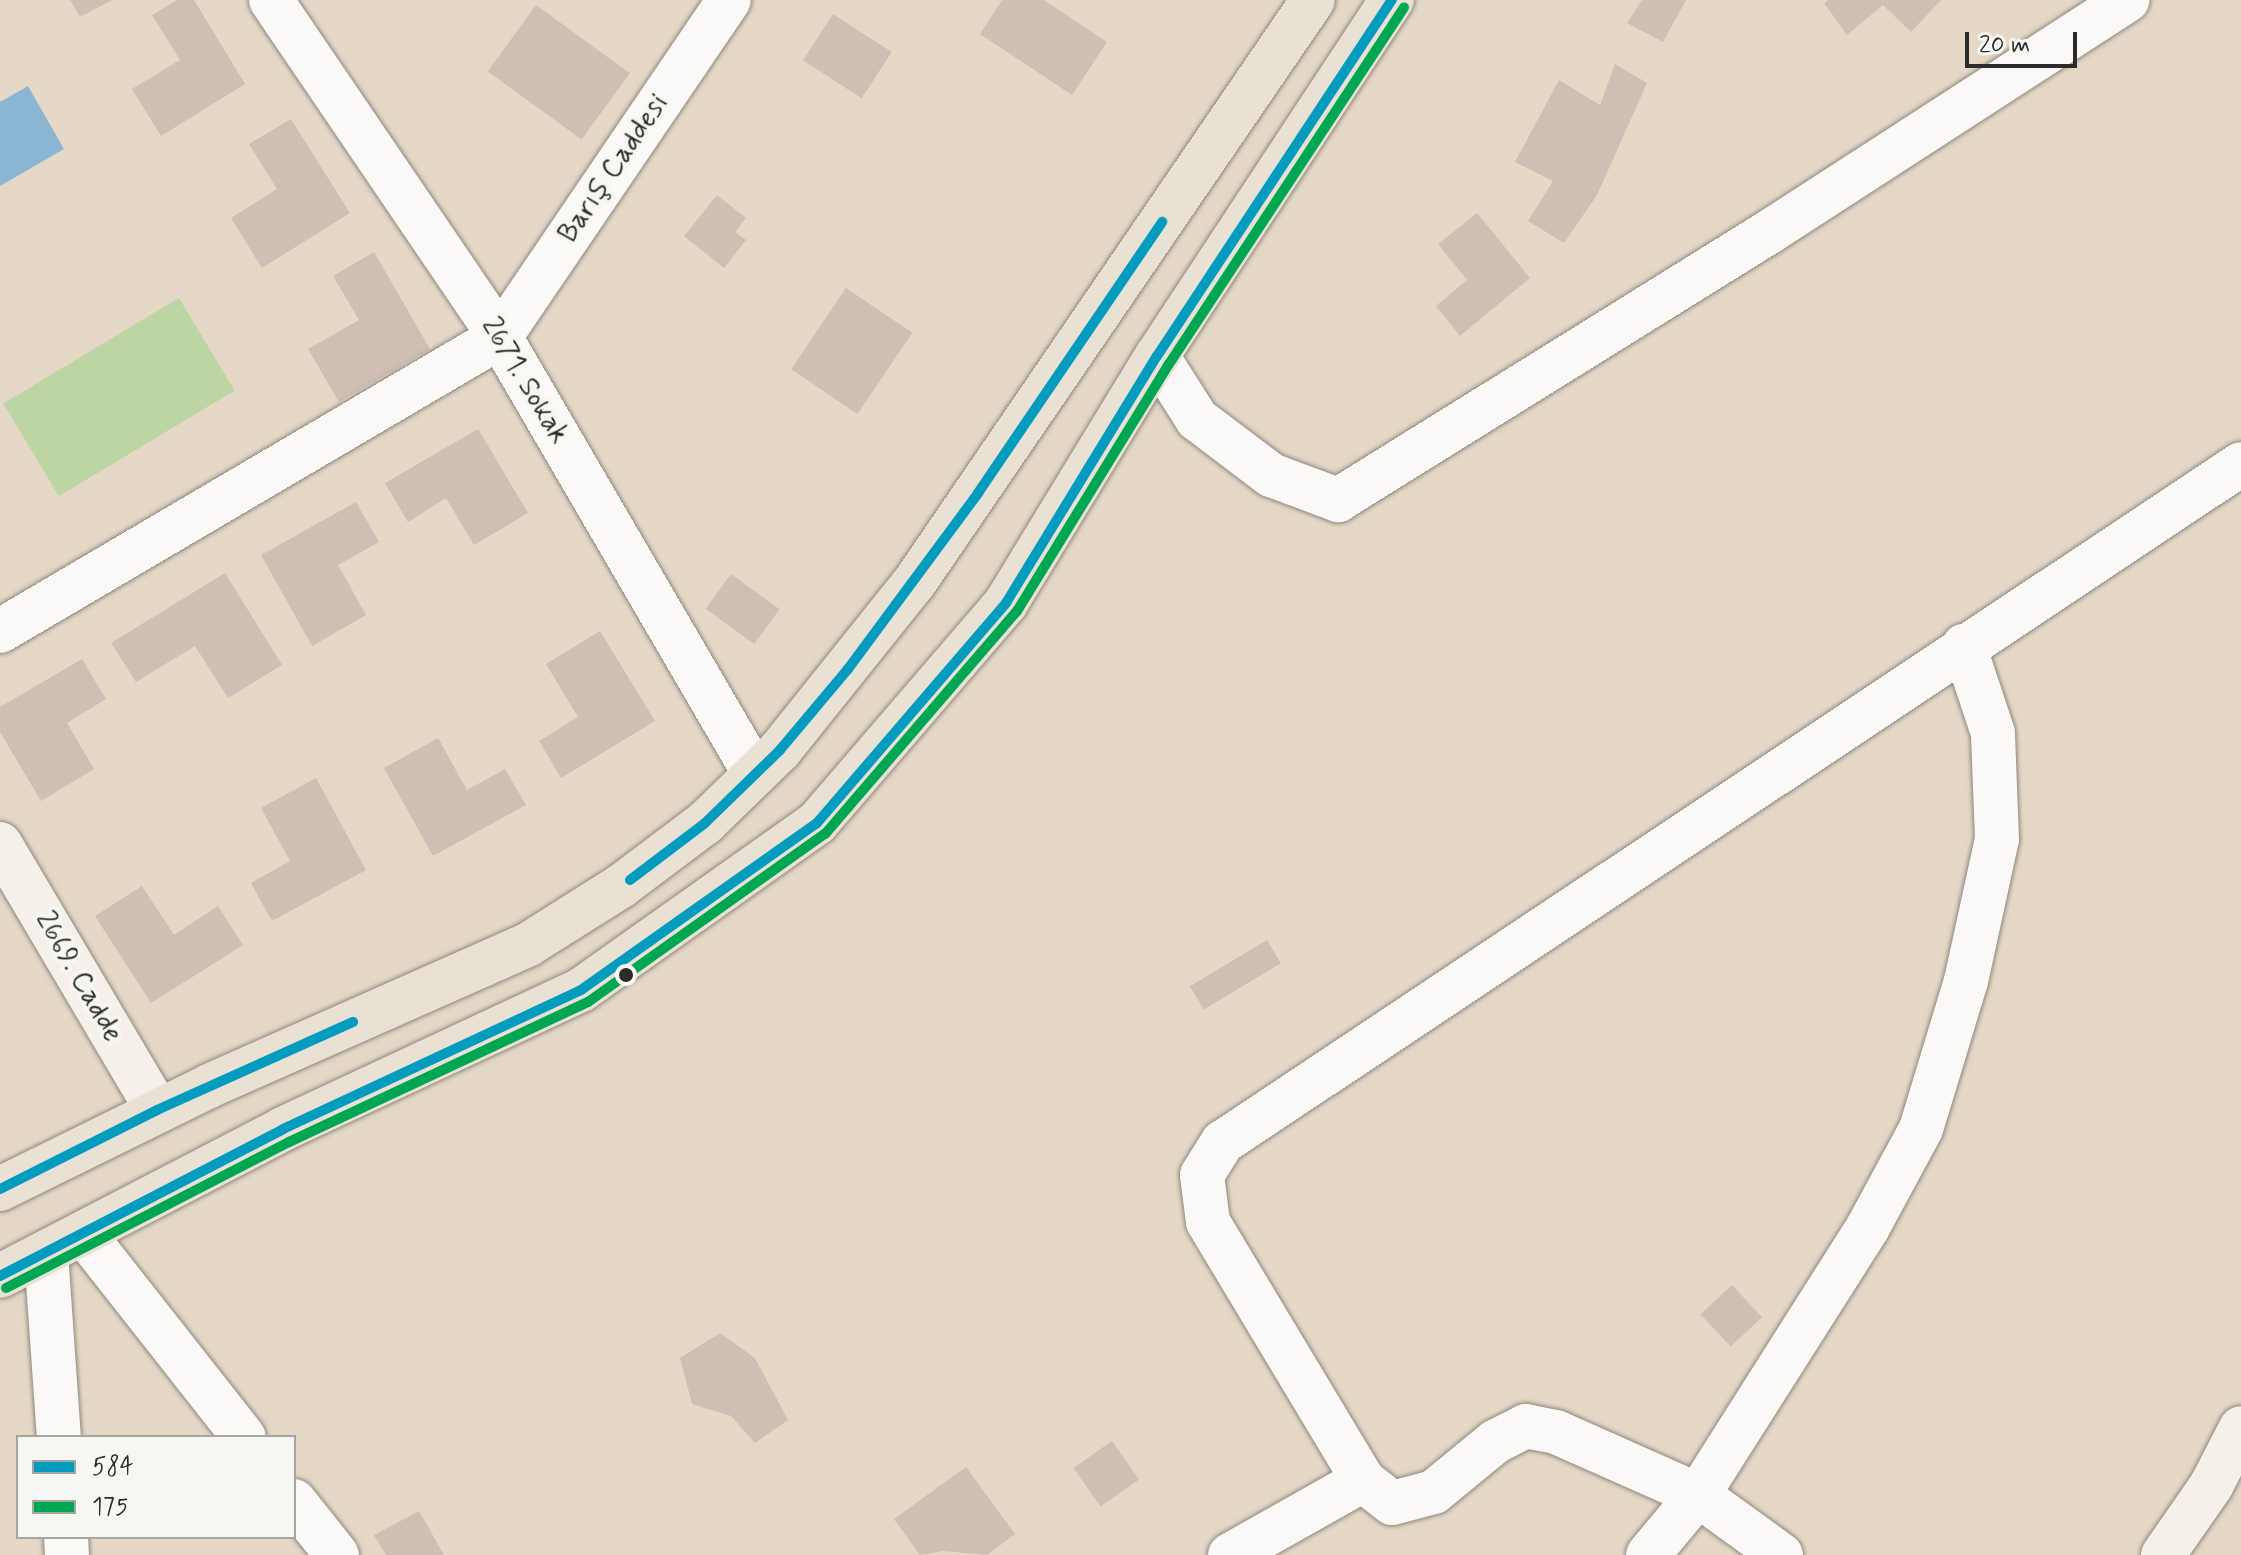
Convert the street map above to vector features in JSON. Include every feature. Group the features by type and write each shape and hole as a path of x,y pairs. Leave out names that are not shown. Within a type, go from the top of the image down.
{"main road":[{"path":"0,1189 157,1110 529,944 621,886 705,823 755,774 914,583 1313,0"},
{"path":"0,1276 283,1129 581,990 817,823 1006,603 1157,356 1392,0"}],"street":[{"name":"2671. Sokak","path":"271,0 500,337 755,774"},
{"path":"1157,356 1197,419 1271,475 1338,500 1769,232 2127,0"},
{"name":"Barış Caddesi","path":"500,337 715,5"},
{"path":"0,631 500,337"},
{"path":"1781,1555 1698,1495 1556,1432 1526,1426 1496,1441 1434,1492 1392,1503 1363,1480 1208,1222 1202,1175 1223,1142 2241,464"},
{"path":"1648,1555 1698,1495 1868,1227 1921,1129 1966,981 1997,839 1993,733 1964,646"},
{"name":"2669. Cadde","path":"0,844 157,1110"},
{"path":"59,1435 65,1244"},
{"path":"65,1244 242,1435"},
{"path":"2163,1555 2211,1486 2241,1428"},
{"path":"1230,1555 1363,1480"},
{"path":"296,1504 337,1555"}],"green space":[{"path":"179,298 235,391 59,496 3,404"}],"water":[{"path":"28,86 64,149 0,186 0,102"}],"building":[{"path":"70,0 112,0 80,17"},
{"path":"177,0 194,0 245,84 161,136 132,89 180,60 152,15"},
{"path":"1002,0 1044,0 1107,42 1072,95 980,34"},
{"path":"1642,0 1686,0 1663,42 1627,23"},
{"path":"1828,0 1941,0 1911,32 1883,5 1847,35 1824,3"},
{"path":"536,5 630,73 582,140 488,71"},
{"path":"833,14 892,52 862,98 803,60"},
{"path":"1615,64 1647,83 1597,195 1564,243 1528,221 1553,181 1515,162 1559,80 1600,105"},
{"path":"291,119 350,213 262,268 231,218 277,189 249,144"},
{"path":"717,195 746,218 735,232 746,240 724,268 684,236"},
{"path":"1477,213 1530,278 1460,336 1436,306 1467,280 1438,244"},
{"path":"374,252 430,349 339,402 308,349 359,320 333,276"},
{"path":"846,288 912,333 858,414 791,369"},
{"path":"478,429 528,513 474,545 446,498 408,522 385,483"},
{"path":"356,502 379,542 338,565 366,615 312,646 261,555"},
{"path":"225,573 282,665 228,698 195,646 136,682 111,643"},
{"path":"731,574 780,609 754,644 706,609"},
{"path":"600,631 655,721 561,778 539,741 578,717 546,664"},
{"path":"82,659 106,699 67,723 94,769 41,801 0,732 0,707"},
{"path":"438,738 467,790 505,769 526,805 433,856 384,768"},
{"path":"316,778 366,870 272,921 251,883 290,861 261,808"},
{"path":"142,886 174,935 218,906 243,945 151,1003 95,916"},
{"path":"1267,940 1281,963 1204,1009 1190,986"},
{"path":"1732,1285 1762,1317 1731,1347 1701,1314"},
{"path":"720,1333 755,1358 788,1420 755,1443 731,1416 692,1404 680,1358"},
{"path":"1112,1441 1139,1480 1100,1506 1073,1468"},
{"path":"966,1467 1015,1534 987,1555 943,1551 920,1555 894,1519"},
{"path":"419,1511 444,1555 386,1555 374,1535"}],"transit line":[{"name":"584","path":"0,1276 283,1129 581,990 817,823 1006,603 1157,356 1392,0"},
{"name":"175","path":"6,1288 289,1142 588,1002 826,833 1017,611 1169,364 1404,8"},
{"name":"584","path":"630,880 705,823 780,750 848,669 978,493 1162,222"},
{"name":"584","path":"0,1189 157,1110 353,1022"}]}
